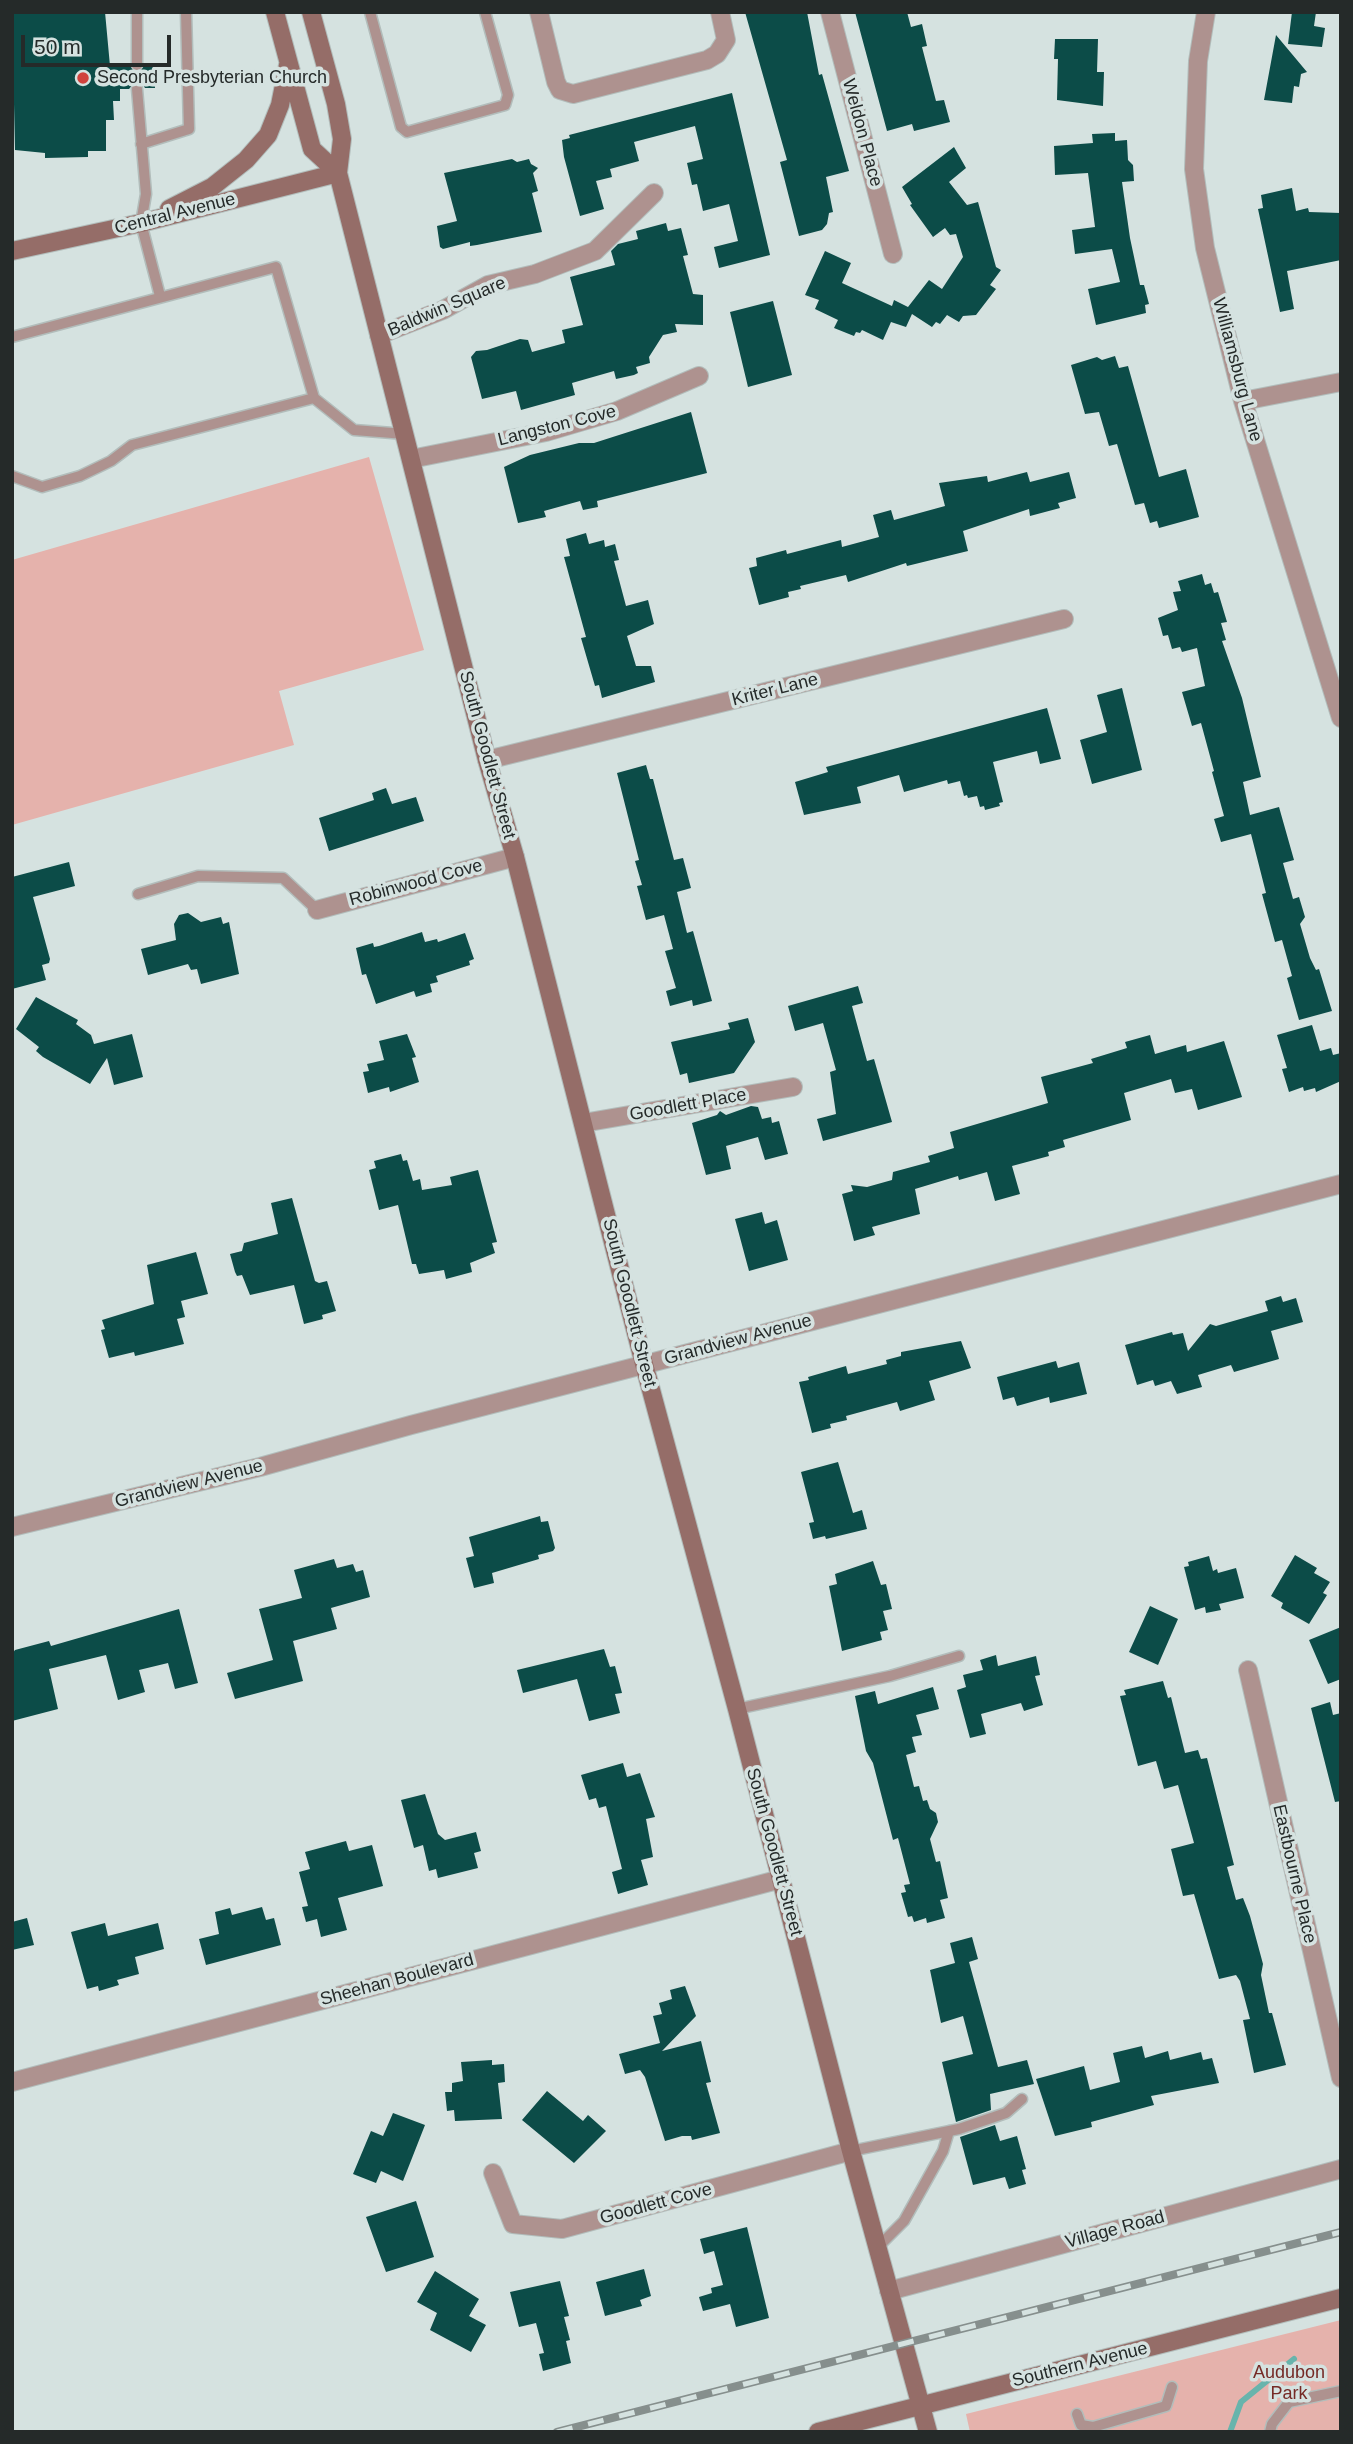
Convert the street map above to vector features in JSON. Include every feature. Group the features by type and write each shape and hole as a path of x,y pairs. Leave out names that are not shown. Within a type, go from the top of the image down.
{"main road":[{"path":"275,12 312,149 338,173"},
{"name":"South Goodlett Street","path":"311,12 336,104 342,139 338,173 486,760 515,857 644,1364 737,1709 850,2151 928,2432"},
{"path":"141,223 212,187 246,160 268,135 280,105 288,65"},
{"name":"Central Avenue","path":"12,251 141,223 338,173"},
{"name":"Southern Avenue","path":"818,2432 1340,2301"}],"street":[{"path":"538,12 556,82 560,90 573,94 707,60 717,54 726,40 720,12"},
{"name":"Weldon Place","path":"830,12 893,254"},
{"name":"Williamsburg Lane","path":"1206,12 1198,61 1194,169 1205,248 1243,401 1341,718"},
{"name":"Baldwin Square","path":"379,335 443,310 488,285 536,274 595,251 654,193"},
{"name":"Langston Cove","path":"411,459 546,432 605,415 699,376"},
{"path":"1243,401 1341,382"},
{"name":"Kriter Lane","path":"486,760 1064,619"},
{"name":"Robinwood Cove","path":"317,910 515,857"},
{"name":"Goodlett Place","path":"583,1123 793,1087"},
{"name":"Grandview Avenue","path":"12,1527 260,1467 644,1364 1341,1184"},
{"name":"Eastbourne Place","path":"1248,1670 1341,2078"},
{"name":"Sheehan Boulevard","path":"12,2082 781,1879"},
{"name":"Goodlett Cove","path":"493,2173 513,2224 562,2229 850,2151"},
{"name":"Village Road","path":"889,2291 1341,2169"}],"lane":[{"path":"137,12 137,65"},
{"path":"141,144 189,129 186,12"},
{"path":"370,12 401,127 407,132 505,105 508,95 485,12"},
{"path":"136,89 146,194 141,223 160,296"},
{"path":"12,337 276,267 314,398 354,430 405,435"},
{"path":"12,476 42,487 80,476 132,445 314,398"},
{"path":"138,894 198,876 283,878 317,910"},
{"path":"737,1709 890,1676 959,1656"},
{"path":"850,2151 949,2131 1006,2113 1022,2099"},
{"path":"877,2248 904,2221 943,2151 949,2131"},
{"path":"1077,2413 1081,2425 1093,2427 1166,2406 1172,2387"},
{"path":"1270,2432 1272,2424 1289,2402 1341,2391"}],"green space":[{"path":"369,457 424,650 279,691 294,745 12,825 12,560"},
{"name":"Audubon Park","path":"1341,2320 1341,2432 970,2432 966,2414"}],"building":[{"name":"Second Presbyterian Church","path":"12,12 105,12 110,66 129,65 138,73 145,65 154,65 155,88 145,88 141,82 136,81 129,89 120,89 120,101 113,101 114,120 106,120 106,151 88,151 88,157 45,158 45,153 15,150"},
{"path":"745,12 807,12 819,75 822,74 849,171 826,177 833,212 829,213 827,224 822,230 799,236 780,162 787,160"},
{"path":"855,12 907,12 911,27 922,24 927,46 922,47 936,101 944,100 950,122 914,131 912,124 887,131"},
{"path":"1292,12 1316,12 1314,26 1325,28 1322,47 1288,44"},
{"path":"1276,35 1307,72 1301,74 1299,87 1294,86 1292,103 1264,100"},
{"path":"1055,39 1098,39 1097,72 1104,72 1103,106 1057,100 1058,59 1054,59"},
{"path":"732,93 770,255 719,268 714,247 738,241 729,204 703,211 697,184 692,185 687,163 703,159 695,126 634,142 639,161 610,169 612,177 596,181 604,209 580,216 562,140 570,138 569,135"},
{"path":"1115,133 1115,141 1127,140 1128,160 1133,165 1134,181 1122,182 1140,285 1144,285 1149,304 1145,305 1146,313 1096,325 1088,289 1120,282 1112,249 1075,254 1072,230 1095,227 1088,173 1055,175 1054,146 1093,143 1092,134"},
{"path":"954,147 966,168 949,182 967,205 978,202 996,267 1001,270 990,285 996,289 976,315 963,316 959,322 947,315 940,324 936,322 932,327 912,314 906,327 891,322 883,340 862,330 854,336 834,328 838,320 815,309 819,300 805,295 825,251 851,263 842,283 892,306 894,300 908,307 929,280 942,289 963,257 956,234 950,235 945,228 933,237 910,205 912,204 902,187"},
{"path":"512,159 517,162 529,159 531,164 538,168 533,173 538,191 532,193 542,232 477,245 470,246 470,242 443,249 440,247 437,226 457,221 444,173"},
{"path":"1292,188 1296,211 1308,208 1309,212 1341,213 1341,260 1287,271 1294,309 1280,312 1258,209 1263,208 1261,195"},
{"path":"666,223 668,231 681,228 688,255 683,256 693,294 703,295 703,325 675,324 677,332 663,335 649,357 650,363 636,367 638,373 616,379 614,371 572,383 575,395 521,410 516,391 482,399 471,357 476,351 520,339 528,340 532,352 565,343 562,330 583,325 570,277 615,265 611,251 618,244 638,239 636,231"},
{"path":"773,301 792,375 748,387 730,312"},
{"path":"1115,356 1119,368 1128,366 1159,477 1186,469 1199,517 1159,528 1157,521 1150,523 1144,503 1135,505 1117,444 1109,446 1099,412 1085,414 1071,365 1097,357 1102,360"},
{"path":"691,412 707,473 597,501 598,507 583,510 580,501 544,511 546,517 518,523 504,467 530,455 579,443 594,443"},
{"path":"1027,472 1030,482 1069,472 1076,498 1058,503 1060,508 1030,516 1029,509 963,531 968,551 907,566 906,563 848,582 846,575 800,586 801,589 788,592 789,597 759,605 749,568 757,566 756,558 786,550 787,554 841,540 842,547 879,537 873,515 891,510 894,520 945,506 939,483 987,476 988,482"},
{"path":"586,533 589,544 604,540 605,547 615,544 619,560 614,561 626,606 648,600 654,624 627,636 636,666 651,666 655,682 602,698 599,685 595,686 581,638 586,637 564,557 570,556 566,539"},
{"path":"1202,574 1205,585 1211,583 1214,593 1218,592 1227,622 1221,623 1226,640 1222,641 1242,698 1261,777 1243,782 1250,815 1279,807 1294,860 1283,863 1293,899 1299,897 1305,917 1300,924 1310,958 1316,970 1319,969 1332,1011 1299,1020 1287,978 1292,976 1282,940 1275,942 1262,894 1266,893 1251,834 1221,842 1214,819 1224,816 1212,772 1214,771 1201,723 1192,726 1182,692 1205,686 1197,648 1182,652 1180,647 1172,649 1168,635 1163,636 1158,618 1178,610 1173,592 1181,591 1178,581"},
{"path":"1122,688 1142,770 1092,784 1080,740 1107,732 1097,695"},
{"path":"1047,708 1061,759 1040,764 1037,751 993,762 1003,802 999,803 1000,806 985,810 984,806 980,807 977,796 964,796 960,781 948,784 947,780 904,792 899,775 857,787 861,803 804,815 795,782 828,772 826,767"},
{"path":"646,765 650,779 653,779 674,860 683,858 691,888 677,892 687,933 693,931 712,1001 693,1006 692,1000 670,1006 666,991 676,988 665,951 673,949 664,915 646,920 637,886 642,885 635,861 639,860 617,773"},
{"path":"386,788 392,804 416,797 424,821 329,851 319,818 374,800 372,793"},
{"path":"69,862 75,886 33,897 50,959 49,963 42,965 46,980 12,989 12,877"},
{"path":"188,913 201,922 221,917 223,924 229,922 239,974 201,984 197,969 191,970 188,964 148,975 141,949 176,940 174,924 179,915"},
{"path":"422,932 425,942 437,939 438,942 465,933 474,959 469,961 470,965 436,976 438,982 430,984 432,992 416,997 414,991 376,1004 366,974 362,975 356,948 373,943 374,947 379,946"},
{"path":"858,986 863,1003 852,1006 867,1061 874,1059 892,1122 823,1141 817,1119 836,1114 830,1072 836,1070 823,1023 795,1031 788,1006"},
{"path":"36,997 78,1020 76,1024 91,1035 94,1044 132,1034 143,1077 114,1085 107,1058 90,1084 43,1057 36,1051 39,1047 16,1029"},
{"path":"748,1018 755,1042 734,1073 689,1083 687,1073 680,1075 671,1042 730,1029 728,1023"},
{"path":"1312,1025 1320,1051 1331,1048 1333,1055 1341,1053 1341,1081 1316,1092 1315,1088 1304,1091 1303,1087 1289,1092 1282,1069 1287,1068 1277,1035"},
{"path":"407,1034 416,1057 412,1058 419,1082 390,1092 389,1087 368,1093 363,1072 369,1071 367,1064 384,1060 379,1041"},
{"path":"1150,1035 1155,1054 1186,1045 1187,1052 1224,1041 1242,1097 1198,1110 1192,1089 1175,1093 1171,1079 1124,1093 1131,1120 1063,1140 1065,1147 1048,1152 1049,1156 1012,1166 1020,1194 995,1201 987,1172 959,1180 958,1176 915,1189 920,1214 872,1227 875,1235 854,1241 842,1194 853,1191 851,1185 867,1187 892,1180 893,1172 930,1162 928,1156 954,1148 950,1132 1048,1103 1041,1077 1093,1063 1091,1059 1127,1048 1125,1042"},
{"path":"751,1106 758,1107 762,1119 771,1117 772,1123 779,1121 788,1154 765,1160 758,1137 726,1146 731,1169 706,1175 692,1123 717,1115 720,1111 726,1115"},
{"path":"401,1154 403,1161 407,1160 413,1181 420,1179 422,1190 452,1185 450,1177 478,1170 497,1242 492,1243 495,1253 470,1263 472,1272 446,1279 444,1270 419,1274 416,1264 412,1264 398,1205 379,1210 369,1170 376,1168 374,1161"},
{"path":"292,1198 315,1281 327,1281 336,1311 322,1315 323,1319 304,1324 294,1285 250,1295 242,1275 237,1276 235,1272 230,1254 242,1251 244,1243 278,1234 271,1203"},
{"path":"762,1212 765,1224 777,1220 788,1260 749,1271 735,1219"},
{"path":"196,1252 208,1294 181,1301 185,1317 177,1319 184,1344 135,1356 134,1352 109,1358 101,1330 105,1329 102,1320 154,1304 147,1265"},
{"path":"1281,1296 1283,1302 1296,1298 1303,1322 1271,1331 1279,1359 1234,1372 1231,1365 1198,1375 1202,1387 1177,1394 1171,1381 1155,1386 1153,1380 1137,1385 1125,1345 1172,1332 1173,1335 1183,1333 1188,1351 1210,1324 1216,1326 1268,1311 1265,1301"},
{"path":"961,1341 971,1368 929,1381 935,1400 900,1411 897,1402 846,1416 847,1420 830,1424 831,1428 812,1433 799,1382 846,1366 848,1374 887,1364 886,1360 901,1356 901,1352"},
{"path":"1056,1361 1058,1368 1079,1362 1087,1394 1050,1403 1049,1397 1017,1406 1014,1397 1003,1400 997,1377"},
{"path":"838,1462 853,1513 862,1510 867,1529 826,1539 825,1536 813,1539 809,1523 814,1522 801,1472"},
{"path":"540,1516 541,1522 548,1521 555,1548 553,1551 538,1555 539,1559 492,1573 494,1583 474,1588 466,1558 474,1556 469,1537"},
{"path":"1295,1555 1317,1568 1314,1573 1330,1582 1323,1593 1327,1595 1309,1624 1281,1608 1283,1603 1271,1596"},
{"path":"1209,1556 1213,1571 1217,1569 1218,1573 1236,1568 1244,1598 1219,1604 1221,1610 1206,1613 1205,1607 1195,1610 1184,1567 1189,1566 1188,1562"},
{"path":"334,1559 337,1568 353,1564 356,1572 363,1570 370,1597 331,1608 337,1629 293,1641 303,1681 235,1699 227,1673 273,1660 259,1609 302,1598 294,1570"},
{"path":"873,1561 881,1585 886,1584 892,1609 883,1611 888,1630 880,1632 882,1640 842,1651 829,1586 837,1584 835,1574"},
{"path":"1150,1606 1178,1619 1158,1665 1129,1652"},
{"path":"179,1609 198,1683 175,1689 168,1663 139,1670 145,1692 118,1700 106,1655 49,1669 58,1709 12,1721 12,1654 15,1650 49,1641 51,1646"},
{"path":"1341,1627 1341,1679 1328,1684 1309,1640"},
{"path":"604,1649 610,1667 615,1666 622,1693 615,1694 620,1713 589,1721 577,1679 523,1693 517,1670"},
{"path":"996,1655 998,1666 1036,1656 1040,1675 1035,1676 1043,1705 1024,1711 1021,1703 981,1714 986,1734 970,1738 957,1690 966,1687 963,1675 983,1670 980,1660"},
{"path":"1163,1681 1168,1698 1171,1697 1185,1753 1198,1750 1201,1759 1207,1758 1234,1865 1227,1867 1236,1900 1243,1898 1250,1916 1263,1964 1261,1975 1269,2013 1272,2013 1286,2065 1254,2073 1243,2020 1250,2019 1240,1981 1236,1975 1219,1979 1194,1894 1183,1896 1171,1849 1194,1843 1178,1785 1164,1789 1156,1761 1138,1766 1120,1696 1126,1695 1124,1690"},
{"path":"933,1687 939,1709 916,1715 922,1735 912,1737 916,1752 906,1755 914,1787 919,1786 923,1801 927,1800 930,1809 936,1813 938,1822 930,1839 936,1862 940,1861 948,1898 940,1900 945,1918 927,1923 926,1918 914,1922 912,1916 908,1917 901,1893 906,1892 904,1885 910,1884 898,1838 893,1840 873,1763 866,1751 855,1696 875,1691 878,1704"},
{"path":"1330,1702 1333,1715 1341,1713 1341,1801 1335,1802 1311,1708"},
{"path":"623,1763 627,1777 640,1773 655,1817 646,1819 653,1857 641,1860 648,1885 618,1894 612,1872 622,1869 606,1806 599,1808 596,1798 589,1800 581,1775"},
{"path":"425,1794 438,1834 445,1840 476,1832 481,1851 474,1853 478,1868 438,1878 436,1869 429,1871 423,1845 414,1848 401,1800"},
{"path":"346,1841 349,1851 372,1845 383,1886 338,1898 347,1930 321,1937 317,1919 306,1922 302,1907 308,1906 299,1872 310,1869 305,1852"},
{"path":"262,1907 266,1920 274,1918 281,1945 206,1965 199,1939 219,1934 215,1912 230,1908 232,1915"},
{"path":"27,1918 34,1945 12,1950 12,1922"},
{"path":"105,1923 108,1936 158,1923 164,1949 135,1957 139,1974 117,1980 119,1985 99,1991 98,1986 87,1989 71,1932"},
{"path":"972,1937 978,1959 969,1962 998,2067 1027,2060 1034,2084 990,2094 991,2110 956,2122 942,2062 973,2054 963,2016 941,2023 930,1970 955,1963 950,1943"},
{"path":"685,1986 696,2016 662,2051 701,2041 711,2082 706,2083 720,2133 692,2140 691,2136 682,2136 665,2141 645,2077 640,2070 625,2074 619,2054 660,2043 653,2016 662,2014 659,2003 672,1999 670,1990"},
{"path":"1142,2046 1145,2058 1168,2051 1170,2060 1201,2052 1203,2060 1212,2058 1219,2083 1151,2096 1154,2105 1091,2122 1092,2127 1055,2136 1036,2079 1084,2066 1090,2090 1120,2082 1113,2053"},
{"path":"492,2060 492,2065 504,2064 505,2082 498,2083 502,2119 455,2121 454,2110 447,2111 445,2092 452,2092 452,2083 463,2081 461,2062"},
{"path":"547,2091 583,2121 588,2115 606,2131 574,2163 522,2120"},
{"path":"393,2113 425,2125 403,2181 381,2171 376,2183 353,2174 371,2131 383,2136"},
{"path":"995,2125 1000,2141 1017,2136 1026,2169 1022,2170 1026,2184 1009,2189 1005,2177 973,2185 960,2137"},
{"path":"416,2201 434,2257 386,2272 366,2217"},
{"path":"747,2227 769,2318 736,2327 730,2304 703,2311 699,2297 712,2293 711,2288 723,2285 714,2251 704,2254 700,2239"},
{"path":"644,2269 651,2296 640,2300 642,2306 605,2316 596,2282"},
{"path":"435,2271 479,2299 469,2316 486,2325 471,2352 430,2330 437,2313 417,2302"},
{"path":"560,2281 569,2316 564,2317 570,2340 566,2341 571,2363 543,2371 539,2354 544,2353 536,2323 519,2327 510,2292"}],"waterway":[{"path":"1230,2432 1241,2402 1294,2359"}],"railway":[{"path":"557,2432 1341,2232"}],"place":[{"name":"Second Presbyterian Church","path":"83,78"}]}
